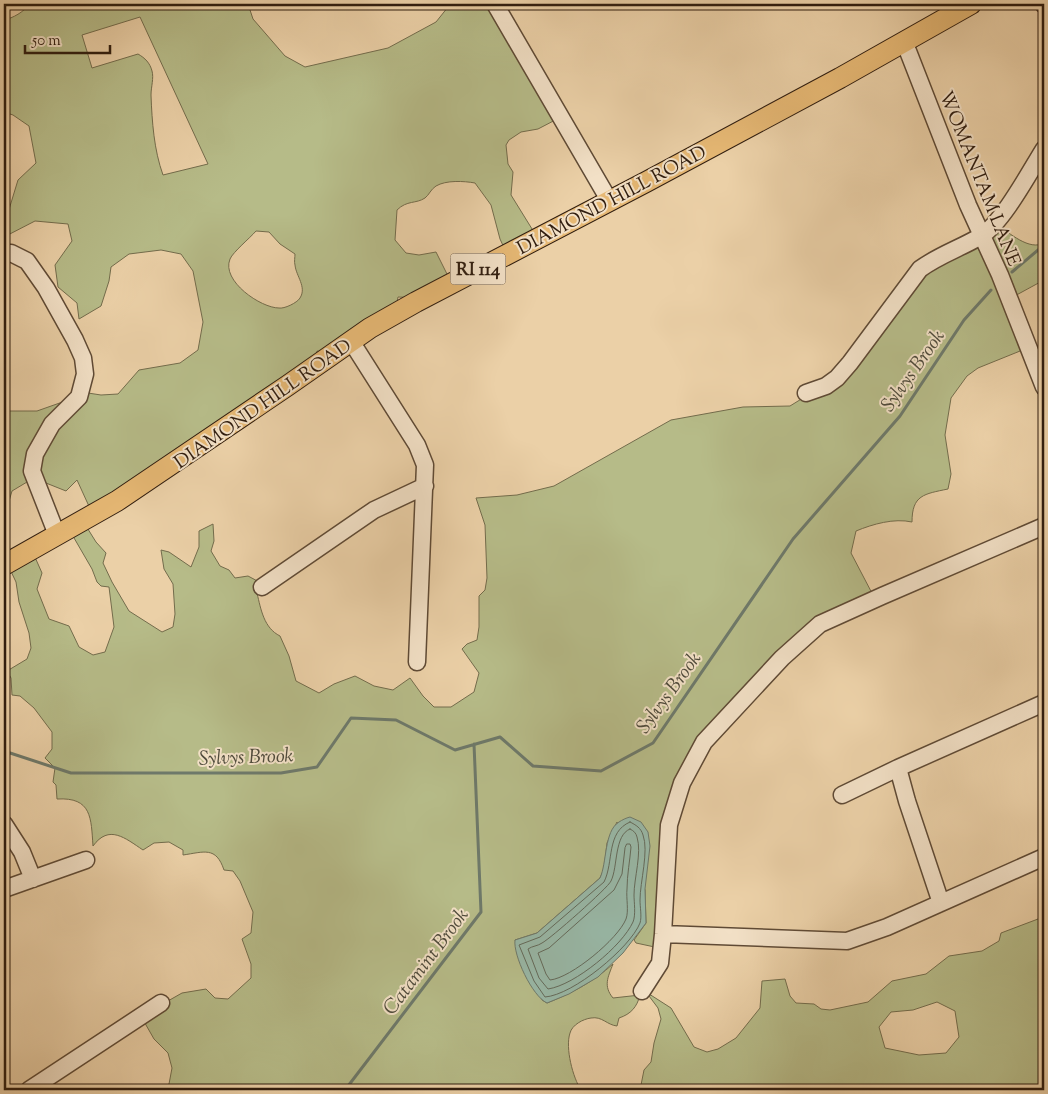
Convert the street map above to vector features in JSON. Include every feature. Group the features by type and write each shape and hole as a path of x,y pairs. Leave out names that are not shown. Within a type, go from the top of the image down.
{"main road":[{"name":"DIAMOND HILL ROAD","path":"4,565 117,501 351,341 416,302 646,182 840,78 904,40 972,4"}],"street":[{"path":"495,4 609,200"},
{"name":"WOMANTAM LANE","path":"904,40 968,205 1000,275 1044,387"},
{"path":"806,393 826,386 837,378 920,269 934,259 982,235 996,223 1044,149"},
{"path":"4,254 11,252 27,260 46,288 76,340 83,358 85,374 79,397 52,424 35,454 32,471 57,535"},
{"path":"351,341 417,445 425,465 417,662"},
{"path":"262,587 374,510 425,486"},
{"path":"642,991 660,963 669,825 682,783 704,742 782,658 820,624 1044,526"},
{"path":"842,796 898,768 1044,703"},
{"path":"898,768 941,903"},
{"path":"4,824 22,852 33,879"},
{"path":"663,934 848,941 887,927 1044,857"},
{"path":"4,889 86,860"},
{"path":"30,1090 161,1003"}],"green space":[{"path":"29,4 248,4 253,19 285,56 305,67 388,48 436,22 448,7 457,4 498,4 561,117 538,129 521,132 509,140 506,145 508,164 513,172 511,195 537,237 506,252 500,239 491,205 475,183 460,181 436,186 425,198 408,203 397,210 395,240 406,253 419,255 436,252 451,282 424,298 398,297 395,313 331,354 317,351 315,365 93,515 77,480 66,491 32,479 12,491 4,518 4,411 37,411 88,393 101,395 118,394 139,370 180,363 198,350 203,322 193,271 181,254 161,250 129,254 111,267 109,281 101,306 79,319 77,303 58,287 55,265 72,241 68,224 35,221 4,237 4,218 7,216 18,180 36,163 29,126 13,115 4,112 4,20 18,14","holes":["140,17 208,164 163,175 157,156 153,126 151,95 153,74 143,57 138,54 92,68 82,35","256,231 269,232 280,244 295,254 296,269 302,294 296,302 284,308 271,307 253,298 244,292 231,276 230,259"]},
{"path":"997,225 1026,243 1038,245 1044,243 1044,280 1011,298 1030,347 978,368 967,376 951,398 945,435 951,474 948,489 932,492 921,497 914,506 912,522 884,522 856,531 851,553 874,597 818,625 730,712 676,800 664,949 636,943 634,940 646,923 645,890 617,822 607,843 604,869 600,878 537,933 515,940 542,1000 547,1003 582,986 613,964 607,985 613,998 640,995 633,1010 619,1018 617,1026 598,1018 591,1018 578,1023 571,1030 568,1047 569,1054 573,1071 581,1090 159,1090 169,1084 172,1068 168,1053 154,1039 142,1018 145,1014 182,993 206,989 215,998 228,999 251,978 251,964 242,939 251,933 253,912 240,881 233,871 224,870 221,862 213,854 203,852 183,855 183,850 169,842 154,843 143,850 130,841 111,834 99,839 93,846 90,818 87,811 77,802 69,799 57,799 56,785 53,782 55,768 45,758 52,749 52,732 34,708 20,696 12,695 11,678 7,671 27,659 31,648 29,633 19,602 16,582 7,563 34,555 42,573 37,589 49,619 69,626 79,647 93,655 105,652 114,627 109,587 101,586 97,582 92,569 70,531 86,526 106,553 103,563 129,611 162,632 173,627 175,614 173,584 164,569 161,550 169,552 191,567 199,547 199,531 213,524 214,541 211,551 220,566 229,570 235,578 248,576 263,584 257,593 262,612 270,628 280,636 289,656 296,681 319,693 334,684 355,676 374,686 393,690 410,678 434,707 451,707 474,692 479,673 462,649 467,644 477,640 479,596 485,590 487,578 485,525 476,498 517,495 554,486 671,420 743,407 790,406 824,385 923,269"},
{"path":"1044,912 1044,1090 630,1090 641,1085 644,1070 651,1062 661,1019 658,1008 646,992 671,1008 694,1047 707,1052 718,1049 736,1038 760,1008 762,981 785,979 790,996 796,1003 814,1004 821,1009 830,1010 868,1002 892,981 926,974 949,956 982,951 999,941 1001,933 1038,919","holes":["937,1002 955,1011 959,1037 946,1053 919,1055 885,1048 879,1027 891,1012 913,1010"]}],"water":[{"path":"630,817 641,822 648,832 650,846 645,889 646,923 623,953 598,977 569,994 547,1003 535,992 520,965 515,940 537,933 600,878 611,832 619,822"}],"waterway":[{"name":"Sylvys Brook","path":"1012,272 1044,245"},
{"name":"Sylvys Brook","path":"4,751 71,773 281,773 317,767 351,718 396,720 455,750 500,737 533,766 601,771 653,743 793,539 900,416 964,320 991,290"},
{"name":"Catamint Brook","path":"345,1090 481,912 474,744"}]}
